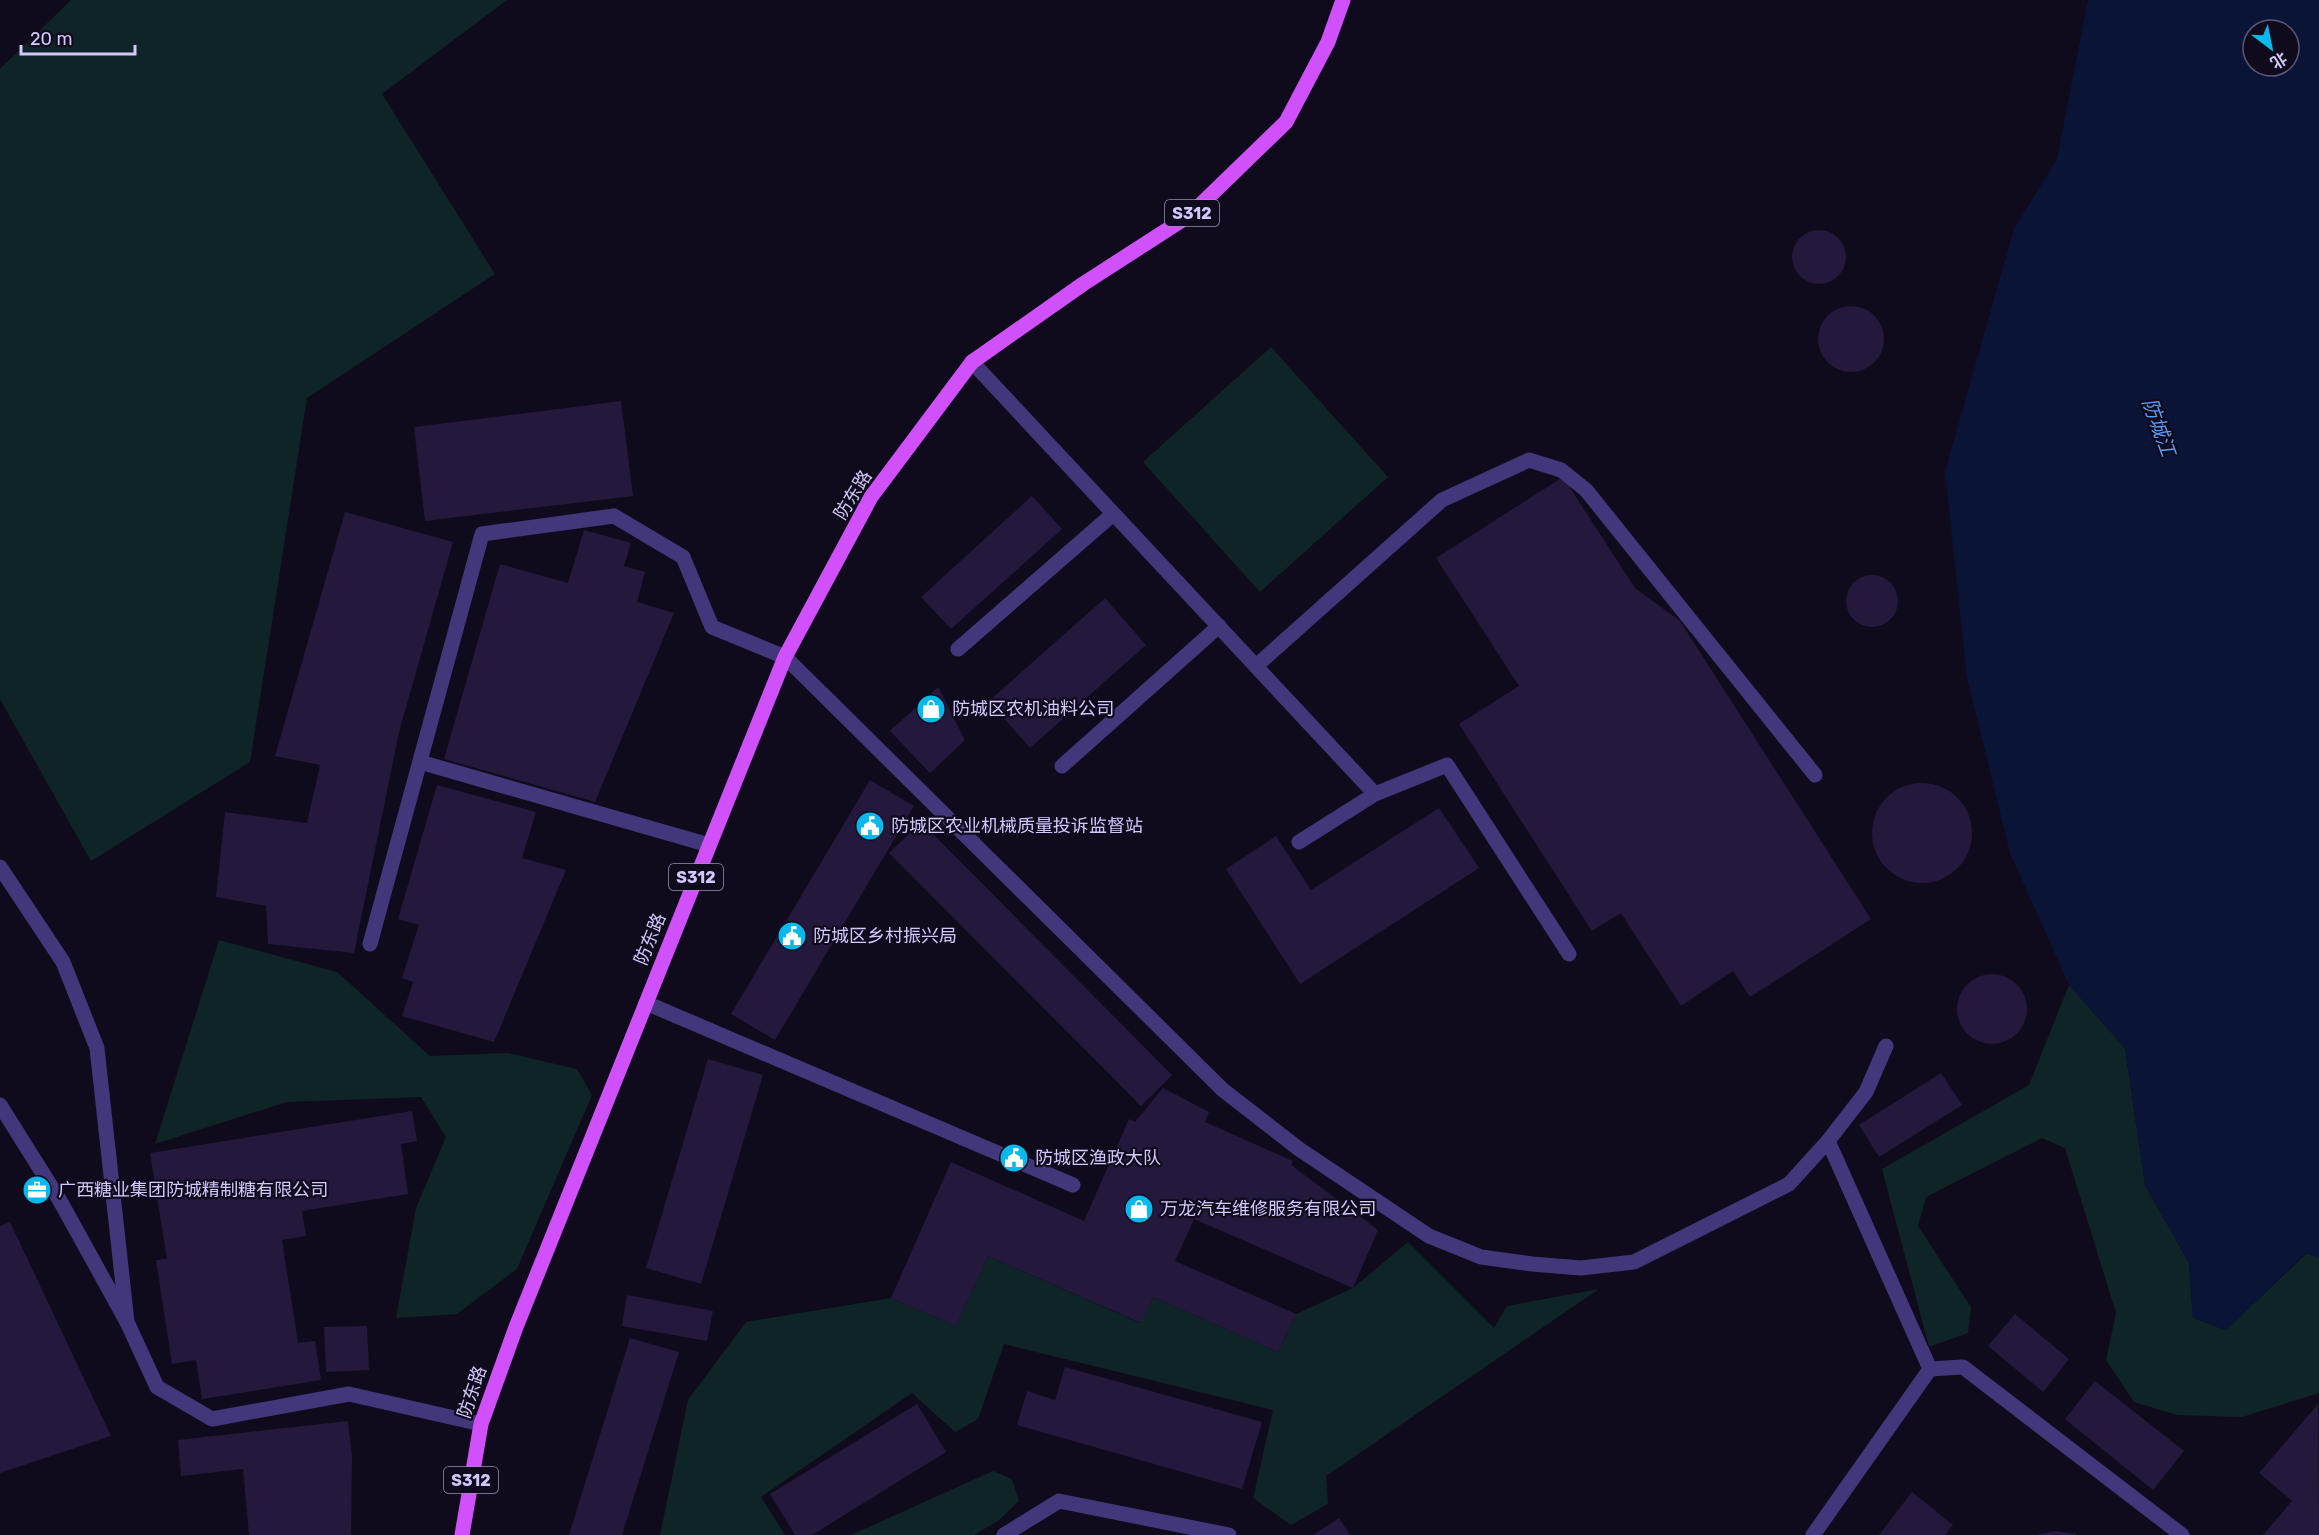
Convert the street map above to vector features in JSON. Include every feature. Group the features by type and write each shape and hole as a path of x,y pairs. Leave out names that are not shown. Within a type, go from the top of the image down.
{"main road":[{"name":"S312","path":"972,362 1083,284 1190,215 1286,122 1323,52 1343,0"},
{"name":"防东路","path":"462,1535 481,1424 516,1327 785,657 871,497 972,362"}],"street":[{"path":"972,362 1375,794"},
{"path":"1256,666 1442,500 1529,460 1561,470 1586,490 1815,775"},
{"path":"958,650 1113,514"},
{"path":"370,944 482,534 614,516 683,557 712,627 785,657 1222,1090 1299,1149 1429,1236 1481,1257 1532,1264 1581,1268 1634,1262 1789,1184 1828,1141 1866,1092 1886,1046"},
{"path":"1062,766 1219,626"},
{"path":"420,762 709,845"},
{"path":"1299,842 1375,794 1447,765 1569,954"},
{"path":"0,867 63,962 97,1048 127,1322"},
{"path":"646,1002 1073,1185"},
{"path":"0,1105 59,1199 127,1322 157,1387 212,1419 349,1394 481,1424"},
{"path":"1828,1141 1930,1369"},
{"path":"1930,1369 1964,1367 2182,1535"},
{"path":"1813,1535 1930,1369"},
{"path":"1004,1535 1059,1501 1229,1535"}],"green space":[{"path":"71,0 507,0 382,94 495,274 307,398 250,762 91,861 0,699 0,69"},
{"path":"1271,347 1388,477 1260,592 1143,462"},
{"path":"219,940 337,972 430,1056 508,1053 577,1069 592,1095 517,1269 457,1314 396,1318 416,1208 446,1137 421,1097 287,1102 155,1144"},
{"path":"2069,985 2125,1048 2145,1185 2189,1263 2193,1318 2226,1330 2307,1253 2319,1258 2319,1393 2242,1417 2177,1415 2134,1402 2106,1360 2116,1313 2065,1148 2042,1138 1926,1197 1918,1226 1971,1307 1968,1333 1929,1347 1882,1169 2029,1085"},
{"path":"1408,1242 1494,1328 1507,1306 1599,1289 1326,1476 1328,1504 1291,1525 1253,1498 1273,1410 1004,1344 978,1419 955,1432 912,1393 761,1497 785,1535 660,1535 688,1400 746,1322 891,1298 956,1326 988,1256 1140,1323 1153,1297 1278,1352 1296,1314 1353,1288"},
{"path":"993,1471 1012,1479 1019,1501 998,1521 974,1535 851,1535"}],"water":[{"name":"防城江","path":"2088,0 2319,0 2319,1258 2306,1253 2226,1330 2193,1318 2189,1263 2145,1185 2125,1048 2069,985 2010,853 1967,677 1945,472 2014,229 2057,159"}],"building":[{"path":"1819,230 1829,232 1838,238 1844,247 1846,257 1844,267 1838,276 1829,282 1819,284 1809,282 1800,276 1794,267 1792,257 1794,247 1800,238 1809,232"},
{"path":"1851,306 1864,309 1874,316 1881,326 1884,339 1881,352 1874,362 1864,369 1851,372 1838,369 1828,362 1821,352 1818,339 1821,326 1828,316 1838,309"},
{"path":"621,401 633,496 425,521 414,427"},
{"path":"1563,477 1635,588 1680,621 1871,919 1750,997 1733,971 1681,1006 1621,913 1592,931 1459,724 1519,686 1436,558"},
{"path":"1032,496 1062,529 951,629 921,597"},
{"path":"345,512 453,542 399,732 354,953 268,944 266,906 216,897 225,812 307,823 320,765 275,756"},
{"path":"584,530 631,543 624,566 645,572 637,602 674,613 595,802 444,759 500,564 568,583"},
{"path":"1872,575 1886,579 1894,587 1898,601 1894,615 1886,623 1872,627 1858,623 1850,615 1846,601 1850,587 1858,579"},
{"path":"1105,598 1146,645 1030,748 989,701"},
{"name":"防城区农机油料公司","path":"938,687 965,740 930,773 890,731"},
{"path":"870,780 914,806 775,1040 731,1014"},
{"path":"1922,783 1941,787 1957,798 1968,814 1972,833 1968,852 1957,868 1941,879 1922,883 1903,879 1887,868 1876,852 1872,833 1876,814 1887,798 1903,787"},
{"path":"437,785 536,812 522,858 566,870 494,1042 402,1016 413,982 402,978 419,925 398,919"},
{"path":"1439,808 1479,868 1300,984 1226,869 1276,836 1311,890"},
{"path":"921,822 1172,1075 1141,1106 889,853"},
{"path":"1999,974 2012,980 2021,989 2025,995 2027,1009 2025,1023 2017,1034 2006,1042 1985,1044 1967,1034 1959,1023 1957,1002 1967,984 1978,976"},
{"path":"708,1059 763,1075 701,1284 646,1268"},
{"path":"1941,1073 1962,1105 1879,1157 1859,1125"},
{"path":"1163,1088 1209,1112 1205,1122 1293,1161 1291,1165 1378,1230 1353,1288 1194,1219 1175,1261 1296,1314 1278,1352 1153,1297 1141,1323 988,1256 956,1326 891,1298 951,1162 1084,1221 1129,1119 1135,1122"},
{"path":"412,1111 417,1141 401,1144 408,1194 302,1211 306,1236 282,1240 298,1343 315,1341 321,1380 202,1399 196,1360 172,1364 156,1260 167,1259 150,1153"},
{"path":"10,1222 111,1436 0,1473 0,1226"},
{"path":"627,1295 713,1311 707,1341 622,1326"},
{"path":"2015,1314 2069,1359 2043,1392 1988,1346"},
{"path":"367,1326 369,1370 326,1372 324,1327"},
{"path":"630,1338 679,1352 622,1535 569,1535"},
{"path":"1065,1367 1262,1422 1242,1489 1017,1425 1027,1391 1055,1400"},
{"path":"2095,1381 2184,1451 2153,1490 2065,1419"},
{"path":"917,1404 946,1452 812,1535 795,1535 770,1494"},
{"path":"2318,1404 2319,1535 2263,1535 2292,1501 2259,1473"},
{"path":"348,1421 352,1457 351,1535 249,1535 243,1469 181,1476 178,1440"},
{"path":"1912,1492 1953,1525 1945,1535 1879,1535"},
{"path":"1339,1518 1350,1535 1313,1535"},
{"path":"2055,1531 2077,1534 2035,1535"}],"place":[{"name":"防城区农机油料公司","path":"931,709"},
{"name":"防城区农业机械质量投诉监督站","path":"870,826"},
{"name":"防城区乡村振兴局","path":"792,936"},
{"name":"防城区渔政大队","path":"1014,1158"},
{"name":"广西糖业集团防城精制糖有限公司","path":"37,1190"},
{"name":"万龙汽车维修服务有限公司","path":"1139,1209"}]}
